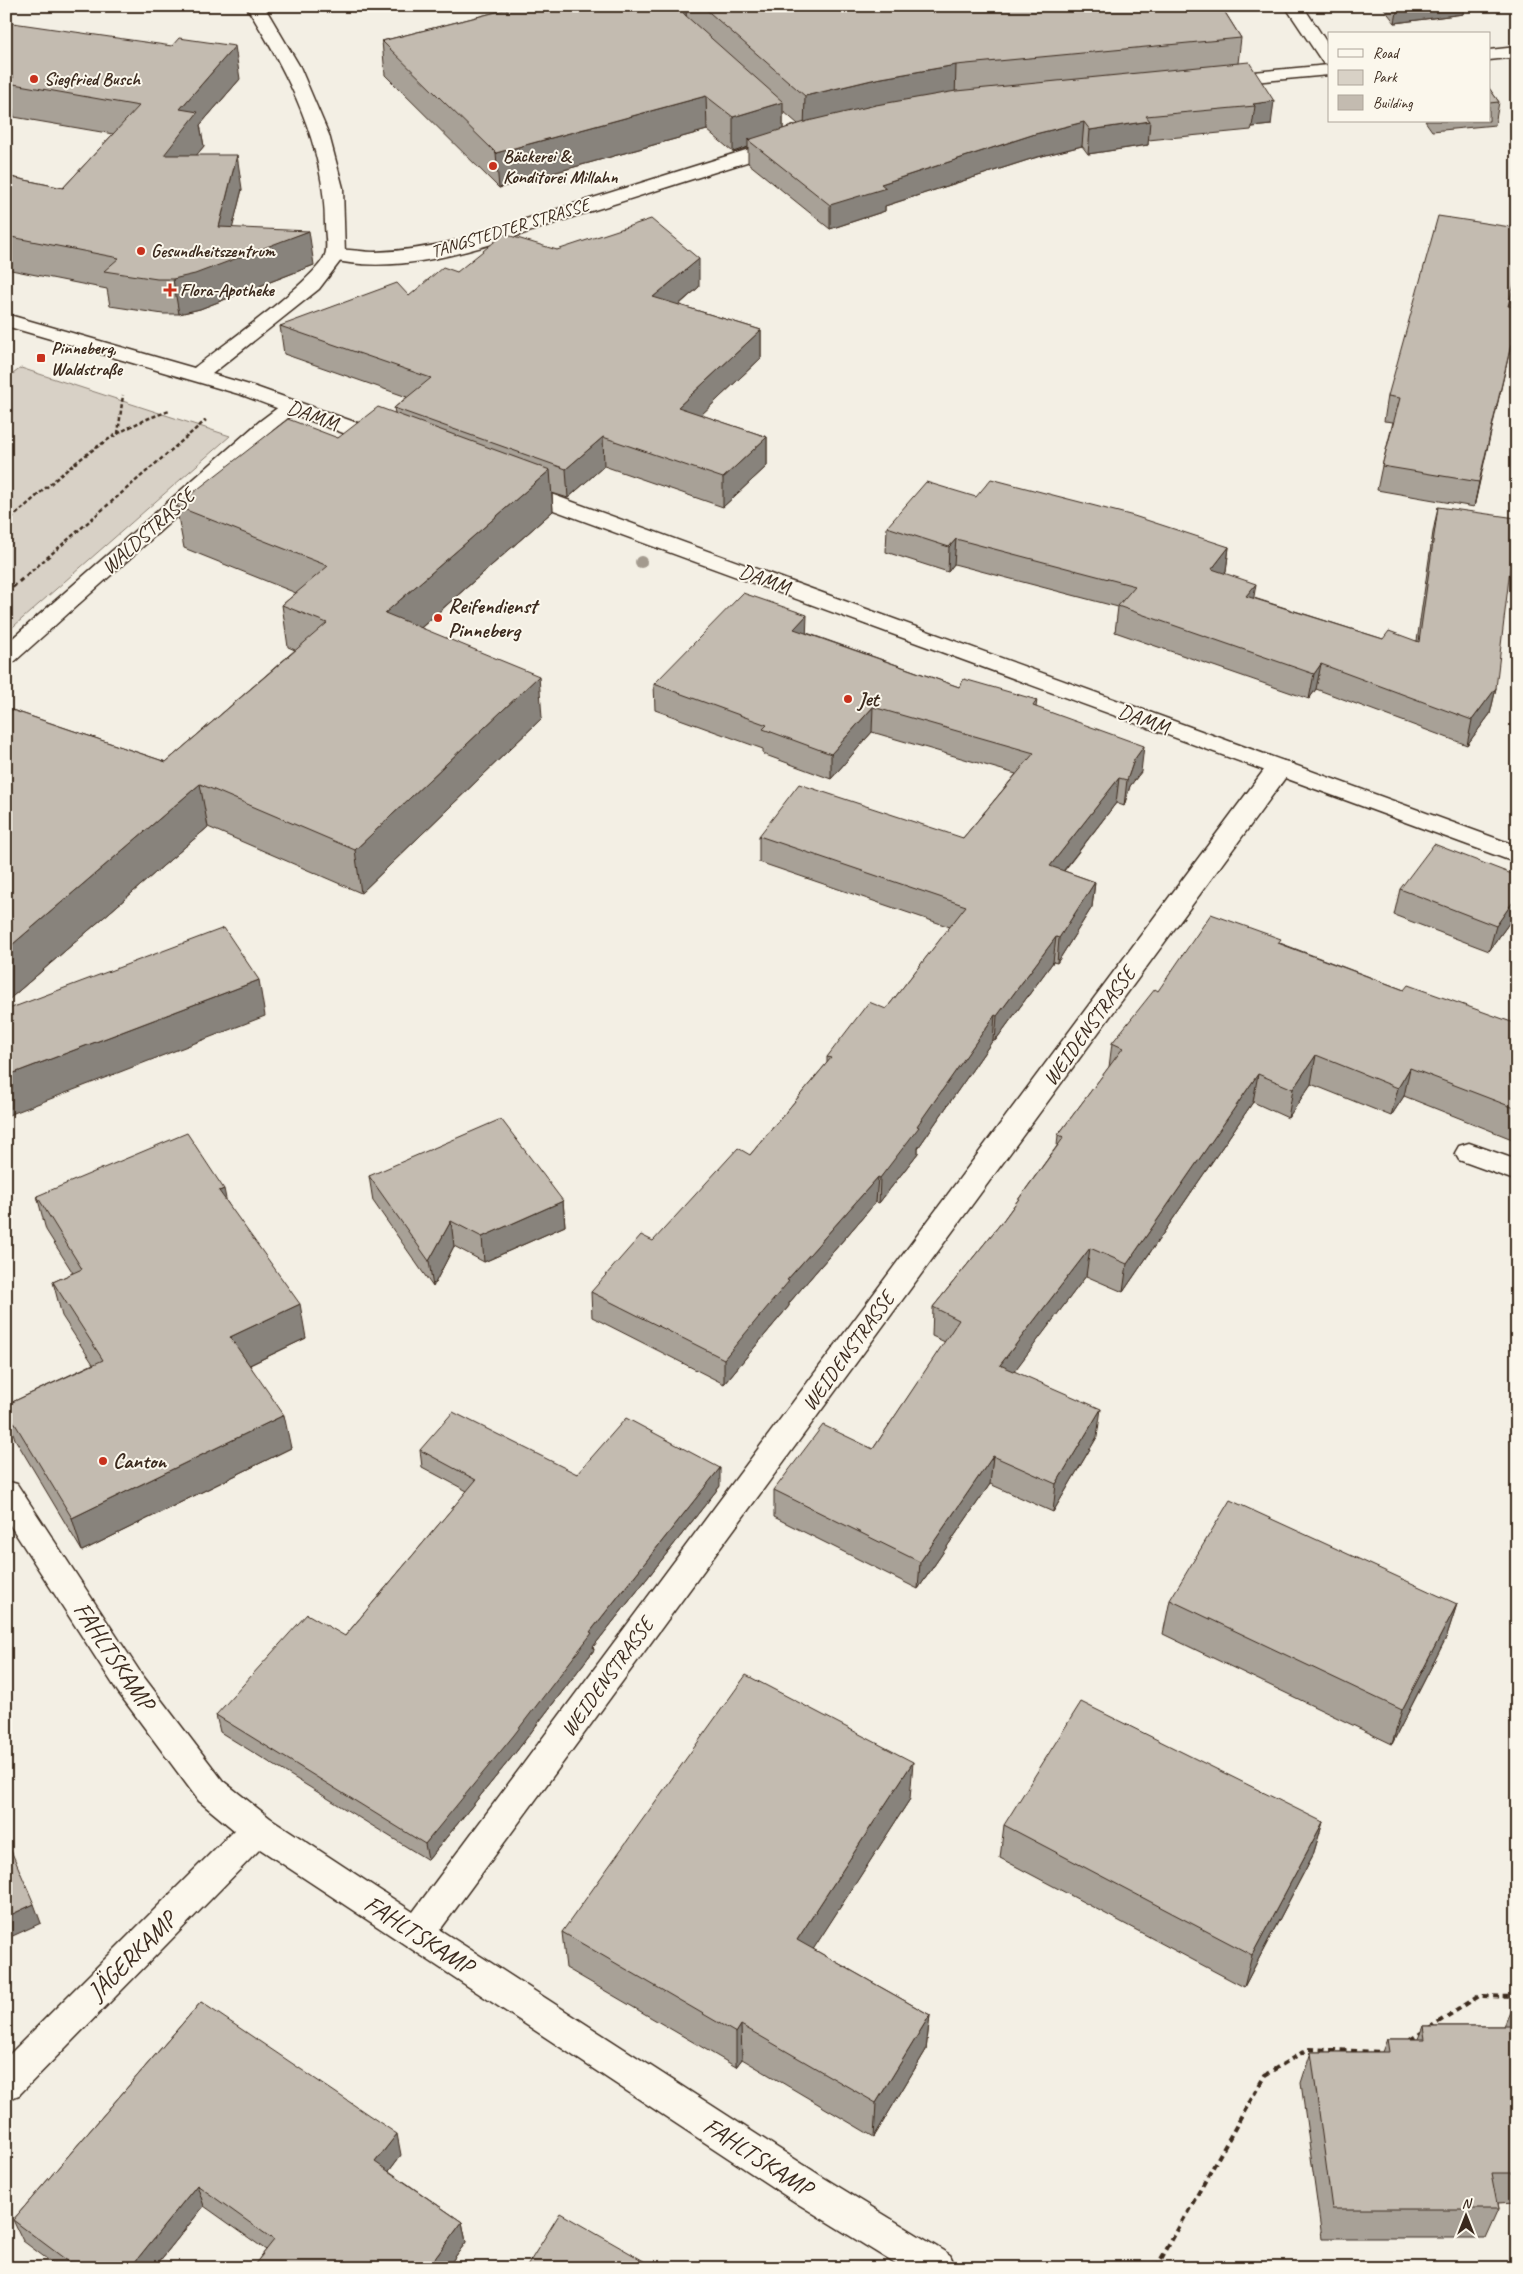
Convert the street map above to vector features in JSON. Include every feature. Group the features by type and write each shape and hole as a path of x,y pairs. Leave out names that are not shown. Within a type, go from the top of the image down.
{"street":[{"path":"198,375 312,285 335,255 332,181 323,141 280,45 255,6"},
{"path":"1294,6 1328,57"},
{"path":"1490,55 1517,52"},
{"path":"1205,82 1328,70"},
{"name":"TANGSTEDTER STRASSE","path":"335,255 366,258 409,257 464,245 793,133"},
{"name":"DAMM","path":"6,320 198,375 402,447"},
{"name":"WALDSTRASSE","path":"6,657 267,425 291,407"},
{"name":"DAMM","path":"494,480 1517,855"},
{"name":"WEIDENSTRASSE","path":"417,1934 1279,768"},
{"path":"1469,1154 1517,1171"},
{"name":"FAHLTSKAMP","path":"6,1493 129,1682 211,1791 258,1829 417,1934 808,2190 937,2268"},
{"name":"JÄGERKAMP","path":"6,2083 258,1829"}],"path":[{"path":"118,434 124,401 123,389"},
{"path":"6,523 58,474 118,434 161,412 178,409"},
{"path":"6,593 190,432 211,416"},
{"path":"1407,2042 1479,1996 1517,1996"},
{"path":"1156,2268 1265,2075 1308,2048 1391,2052"}],"green space":[{"path":"21,368 230,436 6,633 6,379"}],"building":[{"path":"520,6 684,6 681,10 685,15 783,102 733,117 706,96 496,153 382,41"},
{"path":"702,6 1221,6 1241,38 956,65 876,79 805,96"},
{"path":"6,22 172,46 179,38 235,46 180,109 198,112 164,155 237,155 219,227 309,231 195,274 173,279 157,279 104,271 119,258 6,236 6,176 63,188 139,106 8,83 14,77 6,76"},
{"path":"1249,62 1274,101 1253,104 1255,106 1146,116 1150,121 1090,130 1084,122 1035,134 881,184 886,188 830,205 748,140 808,121 876,105 956,91"},
{"path":"1490,89 1499,102 1490,103"},
{"path":"1438,216 1517,228 1517,273 1508,306 1517,307 1517,319 1479,482 1382,466 1400,398 1388,396"},
{"path":"651,219 699,259 653,297 761,330 678,407 767,437 723,478 603,437 566,469 394,408 431,378 280,326 397,283 409,296 443,267 457,272 504,234 557,250"},
{"path":"378,407 550,470 385,613 539,676 355,850 200,784 6,950 6,708 166,762 327,623 282,605 328,566 176,506 288,419 338,438"},
{"path":"991,479 1134,516 1229,547 1212,569 1256,584 1246,596 1383,639 1389,631 1419,642 1438,507 1516,518 1496,688 1472,720 1321,664 1314,674 1118,606 1135,586 956,539 949,547 887,527 926,482 976,497"},
{"path":"743,593 807,615 794,629 959,687 964,679 1037,700 1033,706 1144,746 1134,760 1127,780 1119,778 1050,866 1095,882 1059,938 1056,937 997,1016 995,1015 917,1126 919,1127 880,1178 878,1177 787,1280 789,1281 724,1359 591,1292 641,1235 653,1241 738,1148 750,1155 831,1058 827,1057 869,1002 886,1009 966,906 759,836 799,784 963,838 1034,753 873,707 831,754 763,729 767,725 654,684"},
{"path":"1434,844 1517,876 1517,896 1496,926 1400,889"},
{"path":"1211,914 1281,939 1278,943 1404,990 1408,985 1517,1024 1517,1109 1410,1068 1398,1088 1316,1055 1293,1089 1258,1074 1127,1264 1090,1248 1000,1365 1101,1409 1056,1484 993,1456 920,1562 774,1490 823,1425 873,1449 959,1320 933,1307 1002,1222 1064,1137 1058,1135 1123,1048 1112,1043 1155,989 1158,991"},
{"path":"224,928 259,980 6,1076 6,1010"},
{"path":"501,1119 563,1201 482,1237 451,1221 429,1261 369,1176"},
{"path":"187,1133 224,1189 219,1191 300,1304 230,1337 284,1415 72,1518 6,1409 6,1405 103,1360 53,1282 82,1269 37,1196"},
{"path":"453,1412 577,1474 626,1418 720,1468 590,1632 592,1633 514,1735 425,1844 216,1715 307,1614 345,1636 476,1480 420,1450"},
{"path":"1230,1500 1457,1604 1402,1710 1170,1600"},
{"path":"746,1675 913,1762 797,1940 930,2015 876,2103 741,2025 736,2033 562,1932"},
{"path":"1081,1702 1323,1822 1252,1955 1004,1825"},
{"path":"6,1839 34,1904 6,1917"},
{"path":"201,2002 397,2134 375,2162 462,2222 428,2268 261,2268 255,2264 274,2240 197,2185 130,2268 77,2268 13,2220"},
{"path":"1513,2005 1517,2005 1517,2026"},
{"path":"1423,2026 1517,2026 1517,2173 1491,2173 1498,2209 1332,2209 1311,2052 1389,2052 1387,2039 1425,2039"},
{"path":"560,2213 656,2268 526,2268"}],"place":[{"name":"Siegfried Busch","path":"34,79"},
{"name":"Bäckerei & Konditorei Millahn","path":"493,166"},
{"name":"Gesundheitszentrum","path":"141,251"},
{"name":"Flora-Apotheke","path":"170,290"},
{"name":"Pinneberg, Waldstraße","path":"41,358"},
{"name":"Reifendienst Pinneberg","path":"438,618"},
{"name":"Jet","path":"848,699"},
{"name":"Canton","path":"103,1461"}]}
